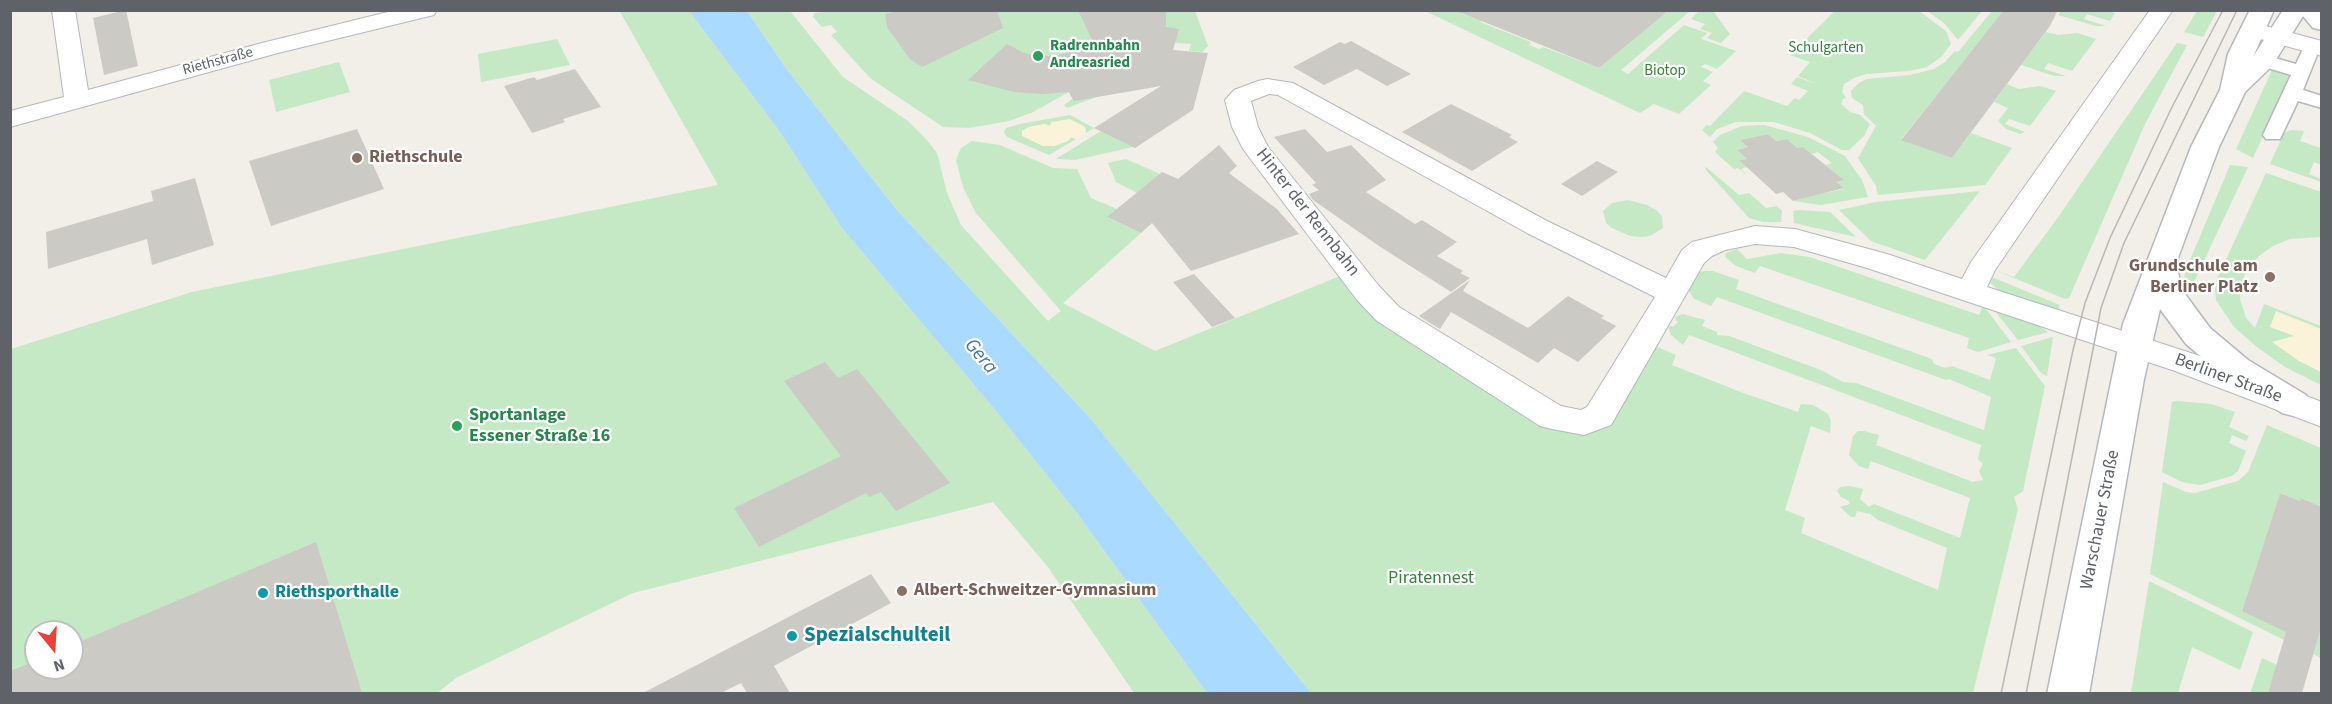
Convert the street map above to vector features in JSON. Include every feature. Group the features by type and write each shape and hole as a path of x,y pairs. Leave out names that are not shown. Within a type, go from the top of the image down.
{"street":[{"path":"63,10 77,101"},
{"path":"2134,346 1970,292 1981,269 2162,10"},
{"name":"Warschauer Straße","path":"2233,90 2263,61 2295,10"},
{"path":"2311,10 2322,23"},
{"name":"Riethstraße","path":"10,118 417,11"},
{"name":"Warschauer Straße","path":"2068,693 2139,324 2205,147 2233,90 2236,65 2258,20 2279,37"},
{"path":"2279,37 2310,59"},
{"path":"2275,64 2310,59"},
{"path":"2273,135 2310,59"},
{"name":"Hinter der Rennbahn","path":"1672,293 1537,227 1284,87 1268,86 1243,95 1238,100 1245,127 1256,149 1388,314 1552,417 1579,423 1591,422 1599,416 1672,293 1692,257 1702,249 1741,237 1769,235 1813,243 1970,292"},
{"path":"2294,93 2322,102"},
{"path":"2161,264 2166,290 2175,307 2198,336 2236,368 2308,409"},
{"name":"Berliner Straße","path":"2134,346 2308,409"}],"green space":[{"name":"Sportanlage Essener Straße 16","path":"619,10 689,11 780,132 842,228 991,405 1077,513 1207,693 1134,693 1048,567 993,502 633,593 456,678 437,693 11,694 11,349 192,292 718,185"},
{"path":"844,10 1195,11 1208,46 1202,52 1189,51 1191,44 1164,42 1099,96 1067,108 1064,105 1072,99 1069,92 1033,112 1009,121 969,128 943,127 870,78 831,35 837,32 831,25 822,27 813,17 814,13"},
{"name":"Schulgarten","path":"1836,10 1919,11 1946,31 1951,44 1941,57 1927,67 1909,71 1866,74 1844,84 1842,92 1846,98 1841,104 1870,124 1864,136 1849,150 1842,150 1810,133 1774,122 1736,122 1717,129 1710,137 1702,130 1707,125 1710,126 1744,91 1787,106 1795,98 1799,100 1808,91 1791,84 1797,77 1819,85 1798,76 1810,62 1790,55"},
{"name":"Piratennest","path":"747,11 790,11 843,77 908,121 925,138 937,153 947,193 961,225 1048,321 1061,311 976,213 963,187 956,160 961,148 972,141 1000,145 1053,168 1077,169 1091,198 1117,209 1108,218 1141,233 1063,303 1155,351 1345,274 1581,429 1653,345 1676,355 1672,365 1746,394 1798,412 1801,404 1813,405 1828,414 1831,420 1830,433 1811,426 1785,510 1805,518 1801,533 1938,590 1947,548 1878,520 1870,514 1857,511 1855,517 1851,517 1840,507 1850,504 1849,501 1841,497 1837,491 1840,487 1850,486 1863,489 1860,499 1869,507 1874,504 1960,538 1970,498 1871,461 1868,469 1859,466 1849,455 1853,436 1858,431 1879,435 1876,445 1973,482 1983,480 1979,471 1983,464 1978,459 1981,445 1689,335 1683,345 1671,335 1668,326 1674,326 1678,322 1675,320 1676,316 1683,314 1705,320 1702,326 1717,332 1717,335 1729,336 1821,370 1843,382 1856,383 1984,430 1991,397 1949,379 1946,380 1717,297 1711,306 1694,299 1689,286 1696,273 1713,271 1739,280 1736,289 1932,359 1934,364 1945,368 1952,366 1990,380 1996,358 1987,355 2016,348 2045,386 2023,491 2014,497 2018,509 1973,693 1311,693 1090,418 896,209 785,67"},
{"name":"Biotop","path":"1425,11 1461,11 1474,18 1487,17 1480,22 1531,42 1529,45 1539,49 1543,47 1599,68 1624,47 1649,13 1660,17 1669,11 1690,11 1621,70 1628,74 1684,25 1707,33 1701,39 1736,51 1717,69 1705,64 1701,67 1713,72 1703,81 1711,85 1679,114 1654,104 1640,113"},
{"path":"1699,11 1713,11 1730,34 1721,43 1707,38 1712,33 1700,29 1705,24 1691,19"},
{"path":"1927,11 1982,11 1958,40 1944,23"},
{"path":"1992,11 2004,11 1901,139 1952,158 1971,133 2012,148 1985,185 1878,195 1876,186 1858,158 1876,126 1864,114 1863,105 1852,98 1851,91 1867,79 1910,75 1934,69 1945,62 1955,51 1958,52"},
{"path":"2061,11 2114,11 2115,13 2110,21 2087,14 2084,19 2106,26 2096,26 2058,15"},
{"path":"2197,11 2217,11 2203,37 2184,32"},
{"path":"2046,32 2058,35 2077,33 2096,39 2072,71 2048,63 2044,69 2066,76 2054,76 2021,65"},
{"path":"557,39 570,65 481,82 478,54"},
{"path":"2177,43 2187,45 2145,124 2069,298 2065,299 1992,269 2014,277 2059,216"},
{"path":"339,62 350,92 276,112 269,80"},
{"path":"2273,68 2296,80 2286,86 2253,158 2236,149"},
{"path":"2007,84 2019,89 2040,86 2056,91 2030,126 2009,119 2005,124 2025,132 2020,134 2006,129 1998,121 2008,108 1994,102"},
{"path":"1070,115 1094,128 1086,133 1085,127 1051,127 1045,124 1022,131 1043,146 1054,146 1068,141 1071,137 1076,139 1049,155 1007,137 1004,132 1006,128 1020,124"},
{"path":"1764,125 1808,137 1845,156 1862,180 1868,197 1821,205 1793,201 1812,196 1822,190 1825,193 1844,189 1836,182 1843,180 1826,165 1832,163 1818,152 1812,154 1803,147 1797,148 1787,139 1776,141 1768,134 1740,140 1748,147 1737,150 1747,159 1740,160 1747,167 1741,169 1747,175 1738,168 1734,169 1715,152 1718,148 1713,142 1720,135 1742,126"},
{"path":"2291,130 2304,131 2300,141 2321,148 2321,165 2314,162 2309,174 2321,179 2321,182 2270,164 2284,133"},
{"path":"1101,131 1133,147 1075,160 1056,159"},
{"path":"1126,159 1160,174 1137,193 1116,182 1108,163"},
{"path":"2230,165 2248,167 2194,282 2184,278 2185,272"},
{"path":"1706,167 1739,195 1749,193 1766,208 1777,206 1782,211 1781,222 1763,222 1749,218 1705,169"},
{"name":"Grundschule am Berliner Platz","path":"2266,173 2321,192 2321,237 2290,239 2273,246 2259,256 2241,282 2240,299 2246,318 2255,328 2264,304 2321,326 2321,385 2285,367 2257,347 2234,327 2216,300 2217,279"},
{"path":"1980,191 1925,260 1871,241 1839,210 1876,202"},
{"path":"1628,200 1656,210 1662,216 1663,228 1650,236 1641,237 1630,236 1612,228 1606,223 1603,211 1612,203"},
{"path":"1793,211 1830,212 1856,237 1794,223"},
{"path":"1737,249 1747,259 1781,253 1810,257 1979,315 1983,305 2011,342 1978,352 1967,348 1969,338 1760,266 1755,273 1736,266 1725,257 1726,253"},
{"path":"1989,276 2060,305 2058,315 2000,292 1991,283"},
{"path":"1994,310 2038,325 2048,332 2018,340"},
{"path":"2053,337 2047,376 2041,373 2021,346"},
{"path":"2172,402 2211,404 2235,412 2229,427 2249,436 2246,441 2232,435 2229,443 2246,451 2238,471 2232,476 2200,485 2182,482 2162,472"},
{"path":"2267,425 2321,448 2321,507 2302,498 2300,501 2280,493 2242,611 2321,624 2321,658 2150,574 2163,482 2186,492 2195,493 2238,481 2248,472"},
{"path":"2149,581 2253,632 2240,670 2192,647 2178,693 2131,693"},
{"path":"2262,658 2277,665 2268,693 2250,694"}],"sand":[{"path":"1070,119 1085,127 1086,133 1076,139 1071,137 1068,141 1054,146 1043,146 1022,136 1022,131 1029,127 1045,124 1050,126 1051,122"},
{"path":"2276,311 2321,329 2321,372 2299,361 2272,342 2294,336 2270,327"}],"water":[{"name":"Gera","path":"689,11 747,11 785,67 896,209 1090,418 1311,693 1207,693 1077,513 991,405 842,228 780,132"}],"building":[{"path":"126,10 138,66 104,75 93,18"},
{"path":"901,10 997,10 1003,28 922,67 910,59 887,27 885,14"},
{"path":"1078,10 1166,10 1166,27 1179,29 1173,50 1208,53 1193,110 1135,148 1094,128 1161,86 1074,101 1069,92 1042,94 1014,92 968,80 1007,44 1024,53 1056,56 1072,51 1092,40"},
{"path":"1454,10 1669,10 1599,68"},
{"path":"2004,10 2058,10 2050,26 1952,158 1901,140"},
{"path":"1351,41 1411,74 1387,86 1357,69 1324,85 1293,67 1340,42 1345,44"},
{"path":"575,69 601,107 563,119 565,122 532,133 504,86 534,77 537,80"},
{"path":"1451,104 1512,135 1509,137 1518,142 1472,171 1402,132"},
{"path":"357,129 384,189 271,226 249,161"},
{"path":"1305,129 1327,152 1351,145 1386,180 1366,192 1415,224 1422,220 1457,242 1437,256 1463,271 1460,273 1470,278 1451,292 1313,200 1309,194 1319,190 1312,185 1316,183 1274,137"},
{"path":"1768,134 1776,141 1787,139 1797,148 1803,147 1844,180 1836,182 1844,188 1793,201 1783,192 1776,194 1739,160 1747,159 1737,150 1748,147 1740,140"},
{"path":"1219,145 1237,166 1229,173 1277,209 1299,234 1191,271 1152,223 1141,233 1107,217 1162,172 1178,179"},
{"path":"1597,161 1618,172 1582,196 1561,184"},
{"path":"195,178 214,245 152,265 147,239 48,269 46,232 153,201 151,191"},
{"path":"1194,274 1235,318 1212,327 1173,282"},
{"path":"1470,280 1463,291 1528,328 1568,296 1604,316 1601,318 1616,326 1578,362 1554,348 1538,363 1451,312 1440,329 1419,316"},
{"path":"825,362 838,378 857,369 950,483 896,511 881,492 869,497 866,493 759,547 734,508 841,456 784,381"},
{"path":"2280,493 2300,501 2301,498 2322,507 2322,624 2302,693 2268,693 2286,632 2242,611"},
{"name":"Riethsporthalle","path":"316,542 362,693 10,693 10,671 24,666 24,680 84,680 84,640"},
{"name":"Spezialschulteil","path":"871,574 891,603 774,666 790,693 747,693 741,683 721,693 643,693"}],"tram line":[{"path":"2001,694 2073,350 2085,303 2110,238 2172,107 2223,10"},
{"path":"2026,694 2101,308 2124,243 2237,10"}],"place":[{"name":"Radrennbahn Andreasried","path":"1038,56"},
{"name":"Riethschule","path":"357,158"},
{"name":"Grundschule am Berliner Platz","path":"2270,277"},
{"name":"Sportanlage Essener Straße 16","path":"457,426"},
{"name":"Albert-Schweitzer-Gymnasium","path":"902,591"},
{"name":"Riethsporthalle","path":"263,593"},
{"name":"Spezialschulteil","path":"792,636"}]}
